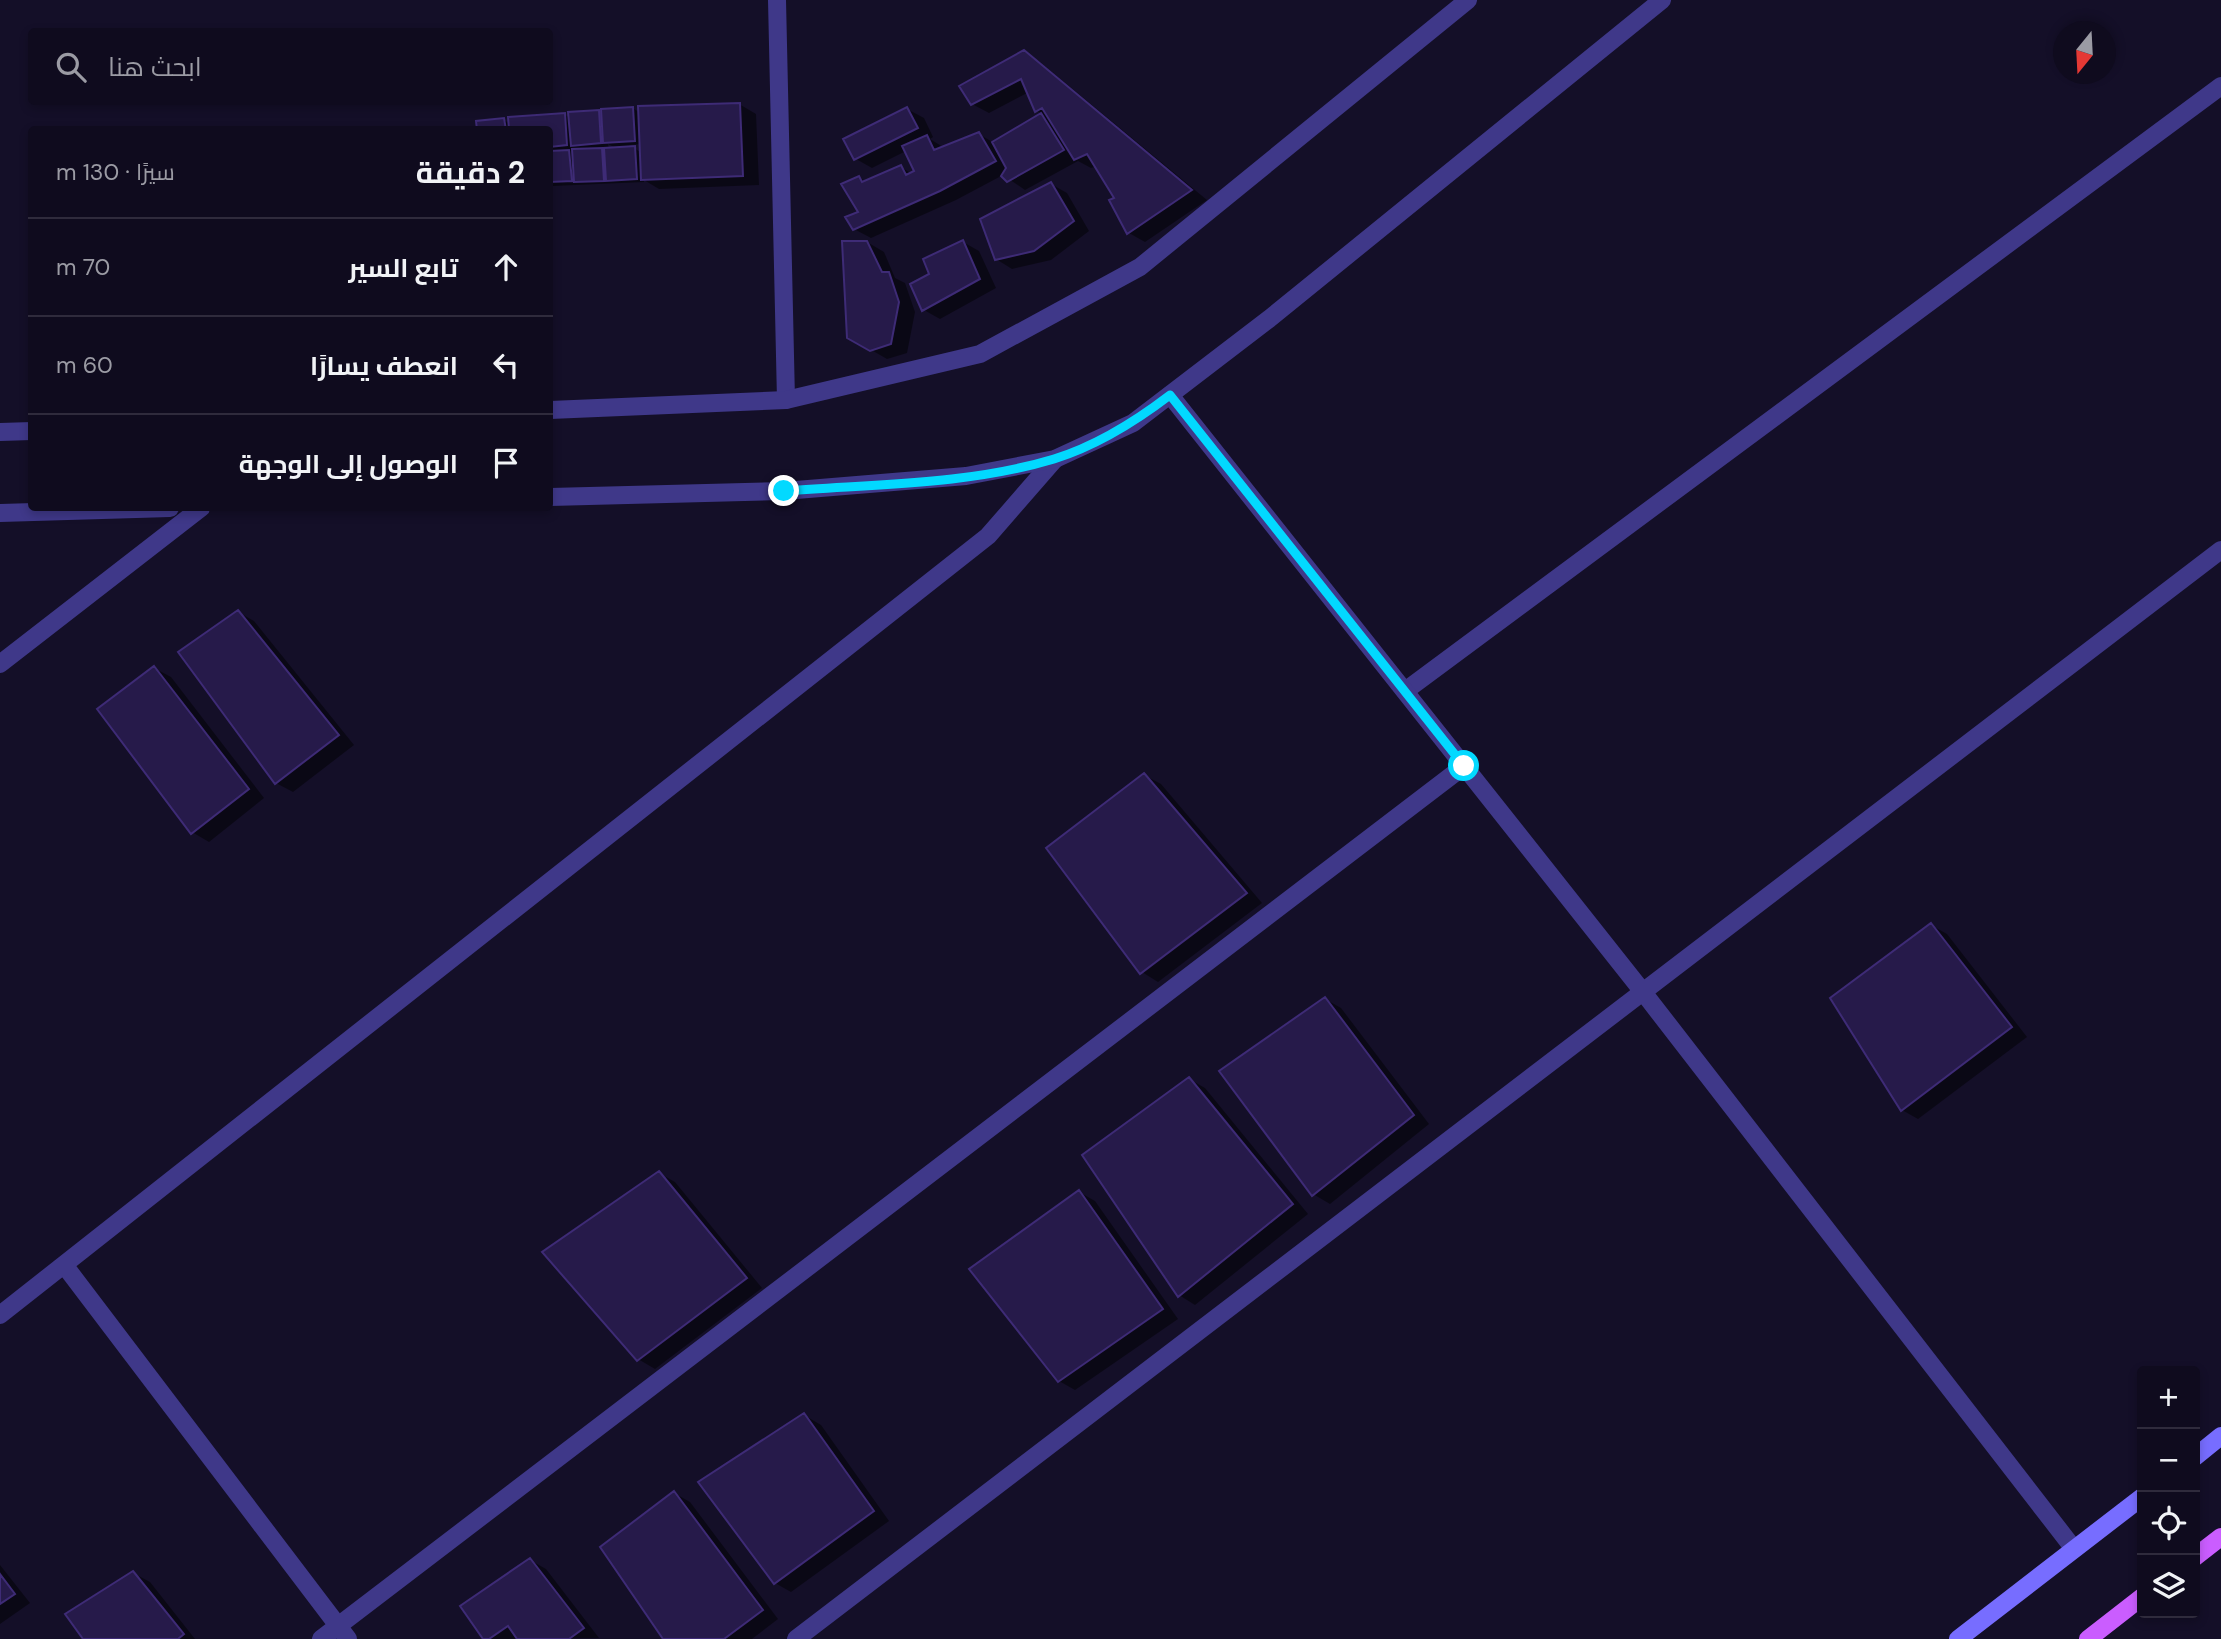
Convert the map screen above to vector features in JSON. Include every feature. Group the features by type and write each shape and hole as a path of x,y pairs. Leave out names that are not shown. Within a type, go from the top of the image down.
{"main road":[{"path":"2200,1453 2221,1436"},
{"path":"1958,1639 2137,1501"},
{"path":"2198,1555 2221,1537"},
{"path":"2088,1639 2137,1601"}],"street":[{"path":"777,0 786,400"},
{"path":"553,410 786,400 980,354 1140,267 1468,0"},
{"path":"553,497 784,491 966,476 1055,459 1133,423 1269,319 1662,0"},
{"path":"1405,691 2221,86"},
{"path":"1170,395 1643,992 2074,1549"},
{"path":"0,432 28,431"},
{"path":"0,1315 988,536 1055,459"},
{"path":"0,513 68,511"},
{"path":"0,664 197,511"},
{"path":"796,1639 2221,550"},
{"path":"321,1639 343,1632 1464,766"},
{"path":"65,1266 343,1632"}],"building":[{"path":"1024,50 1192,190 1127,234 1109,200 1114,198 1087,154 1074,160 1042,108 1035,112 1021,79 971,105 959,86"},
{"path":"740,103 743,176 641,180 638,106"},
{"path":"633,107 635,141 603,143 601,109"},
{"path":"907,107 918,128 854,160 843,139"},
{"path":"599,110 601,143 571,146 568,112"},
{"path":"565,113 567,145 553,147 553,126 509,126 508,117"},
{"path":"1041,113 1064,150 1007,182 1001,176 1006,168 992,142"},
{"path":"504,118 505,126 477,126 476,121"},
{"path":"979,132 996,161 940,191 853,230 845,217 858,212 841,184 859,176 862,182 901,165 906,175 914,171 902,146 927,135 934,150"},
{"path":"635,146 637,179 606,181 604,148"},
{"path":"602,148 604,181 574,182 572,149"},
{"path":"569,150 572,181 553,182 553,151"},
{"path":"1051,182 1074,221 1034,251 995,260 980,219"},
{"path":"963,240 980,279 922,311 910,284 929,274 923,259"},
{"path":"842,241 867,241 882,272 889,272 899,302 891,344 870,351 847,338"},
{"path":"238,610 339,735 275,784 178,652"},
{"path":"154,666 249,789 191,834 97,709"},
{"path":"1144,773 1247,893 1140,974 1046,848"},
{"path":"1931,923 2012,1027 1901,1111 1830,998"},
{"path":"1325,997 1414,1115 1312,1196 1219,1071"},
{"path":"1189,1077 1293,1204 1178,1297 1082,1155"},
{"path":"659,1171 747,1278 637,1361 542,1252"},
{"path":"1079,1190 1163,1309 1058,1382 969,1269"},
{"path":"804,1413 874,1511 774,1584 698,1482"},
{"path":"674,1491 763,1610 724,1639 663,1639 600,1547"},
{"path":"530,1558 584,1628 569,1639 517,1639 508,1626 489,1639 483,1639 460,1606"},
{"path":"133,1571 184,1634 178,1639 83,1639 65,1614"},
{"path":"0,1574 15,1594 0,1604"}],"route":[{"path":"784,491 966,476 1055,459 1133,423 1170,395 1464,766"}]}
